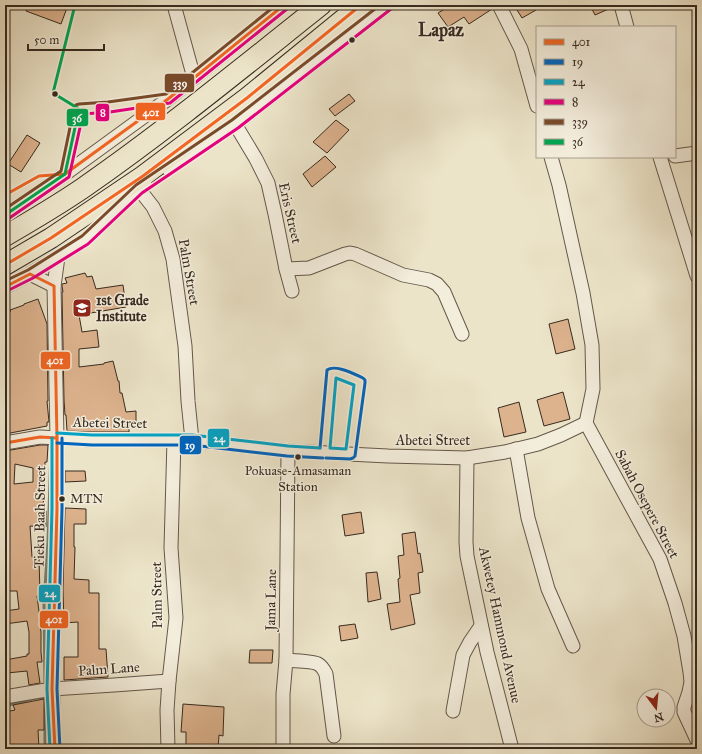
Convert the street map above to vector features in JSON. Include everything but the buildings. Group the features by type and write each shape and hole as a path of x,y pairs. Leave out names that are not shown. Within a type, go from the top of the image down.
{"highway":[{"path":"5,236 30,222 81,189 135,150 321,5"},
{"path":"5,265 51,238 143,176 247,98 360,5"}],"street":[{"path":"174,5 194,78"},
{"path":"5,215 65,174 168,99 284,5"},
{"path":"5,287 30,274 85,240 139,189 235,124 388,5"},
{"path":"499,5 522,49 536,102"},
{"path":"621,5 627,26"},
{"name":"Eris Street","path":"235,124 256,159 268,183 292,291"},
{"path":"676,156 697,153"},
{"path":"551,158 559,184 584,293 592,345 593,389 586,423"},
{"path":"662,158 697,276"},
{"name":"Palm Street","path":"139,189 153,207 165,230 173,259 185,346 192,440"},
{"path":"286,269 309,268 350,253 403,275 429,280 437,284 444,292 462,334"},
{"name":"Tieku Baah Street","path":"55,749 52,689 57,509 54,286 58,256"},
{"path":"30,274 54,286"},
{"name":"Abetei Street","path":"5,444 40,437 92,440 192,440 288,451 467,458 505,452 538,444 586,423"},
{"name":"Sabah Osepere Street","path":"586,423 660,559 668,581 680,623 690,672 691,682 684,712 697,740"},
{"name":"Palm Street","path":"168,749 167,710 176,618 171,548 174,440"},
{"path":"516,449 528,518 546,582 550,595 573,646"},
{"name":"Jama Lane","path":"283,749 283,694 286,660 288,451"},
{"name":"Akwetey Hammond Avenue","path":"467,458 467,556 487,652 512,749"},
{"path":"453,711 463,655 481,626"},
{"path":"286,660 315,663 320,665 323,669 326,674 334,736"},
{"name":"Palm Lane","path":"5,697 52,689 169,681"}],"waterway":[{"path":"45,687 44,603 51,451"},
{"path":"45,693 45,749"},
{"path":"59,693 59,705"},
{"path":"5,706 36,698 45,698"}],"transit line":[{"name":"36","path":"5,215 65,174 79,109 53,93 75,5"},
{"name":"339","path":"5,209 61,171 74,108 76,105 166,94 276,5"},
{"name":"401","path":"5,195 39,176 65,174 168,99 284,5"},
{"name":"401","path":"5,265 51,238 143,176 247,98 361,5"},
{"name":"339","path":"5,281 28,270 82,236 136,185 232,120 380,5"},
{"name":"8","path":"8,219 69,177 83,114 110,112 170,103 287,9"},
{"name":"8","path":"7,291 33,278 88,244 142,193 238,128 391,9"},
{"name":"401","path":"5,287 30,274 54,286 57,509 52,689 55,749"},
{"name":"19","path":"320,448 327,370 330,368 340,369 363,378 365,383 355,456 350,459 326,458"},
{"name":"24","path":"336,378 354,385 346,449 330,448 336,378"},
{"name":"24","path":"57,433 92,435 192,435 288,446 320,448"},
{"name":"401","path":"5,443 40,437 57,438"},
{"name":"24","path":"50,749 47,689 52,509 52,438"},
{"name":"19","path":"60,749 57,689 62,509 62,438"},
{"name":"19","path":"57,443 92,445 192,445 287,456 323,458"}],"place":[{"name":"1st Grade Institute","path":"82,308"},
{"name":"Pokuase-Amasaman Station","path":"298,457"},
{"name":"MTN","path":"62,499"}],"district":[{"name":"Lapaz","path":"441,30"}]}
